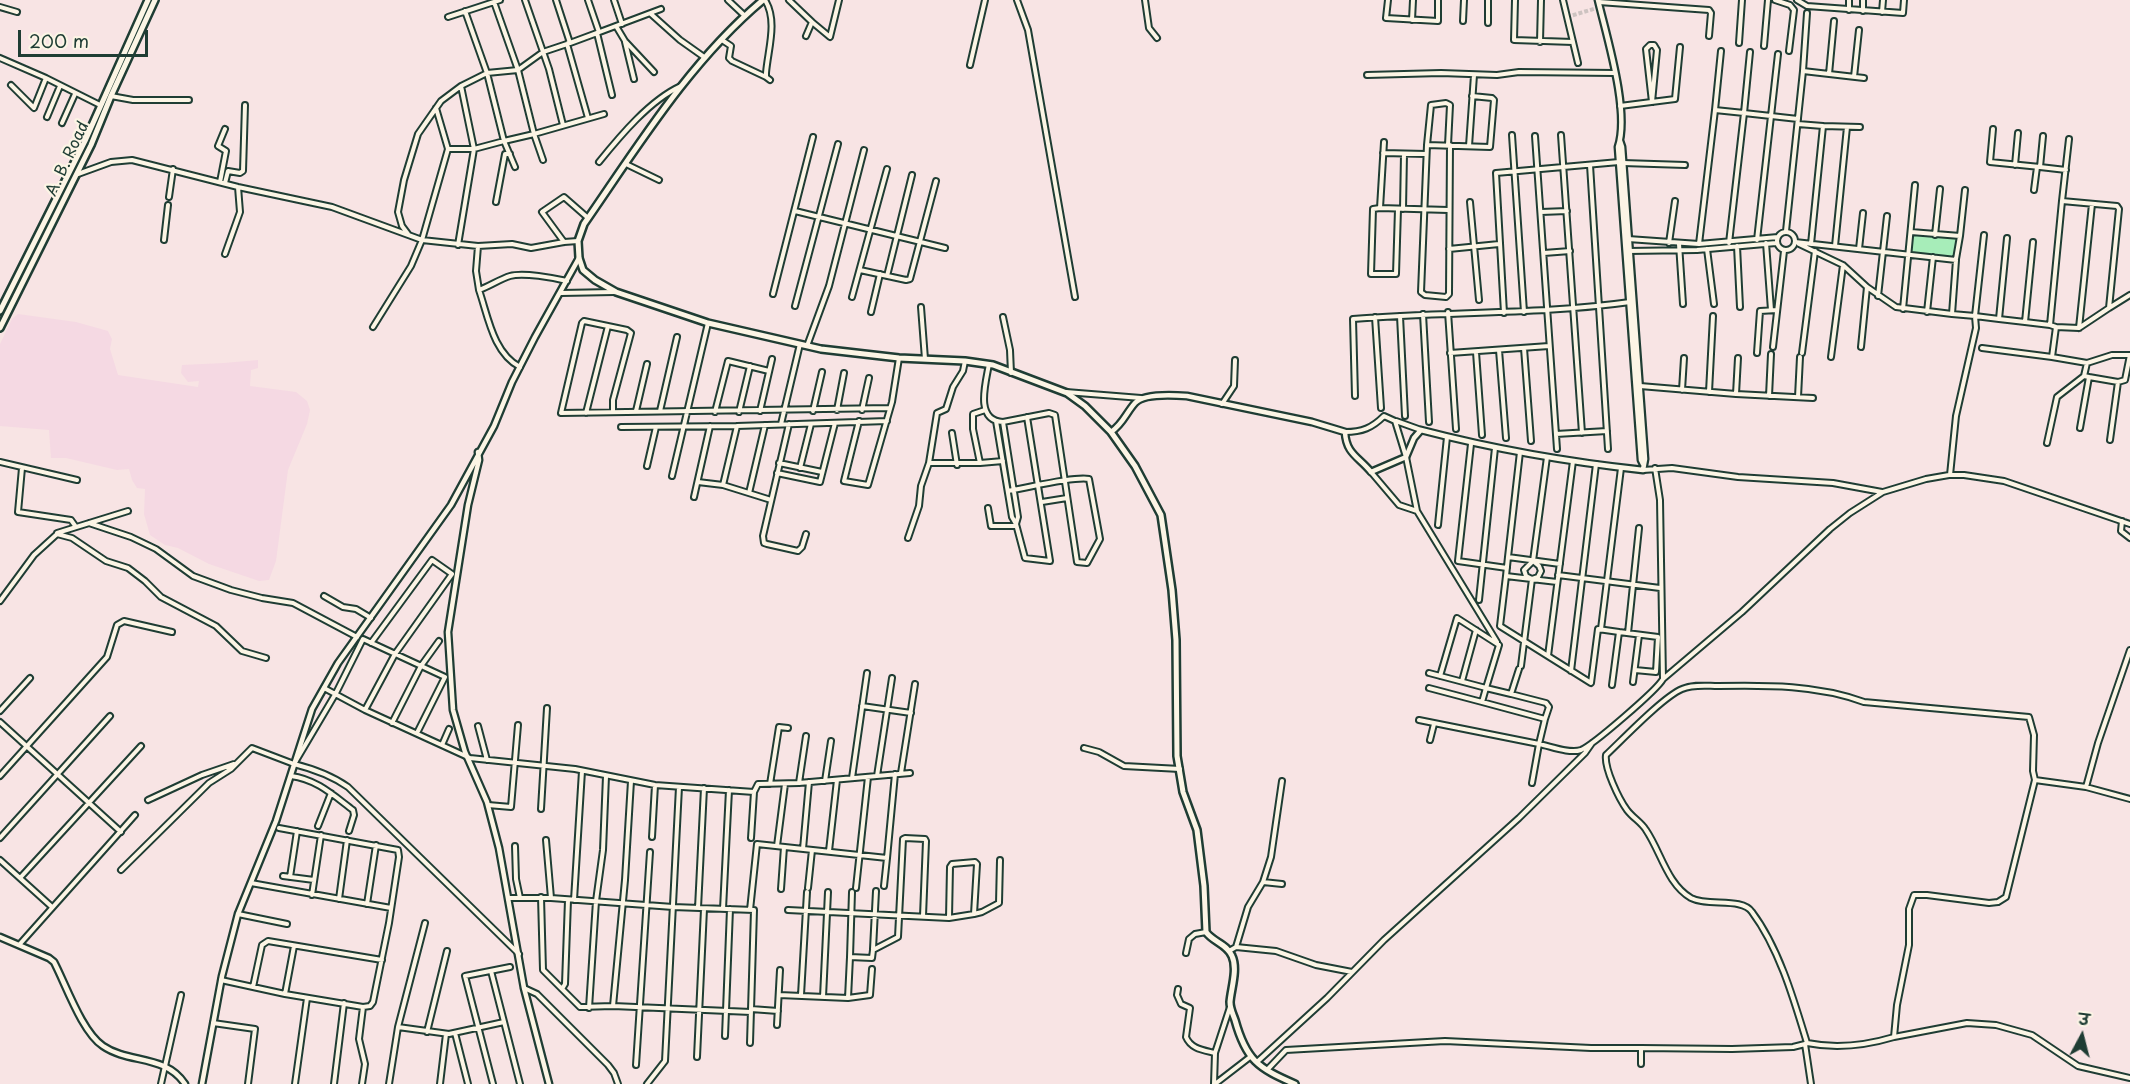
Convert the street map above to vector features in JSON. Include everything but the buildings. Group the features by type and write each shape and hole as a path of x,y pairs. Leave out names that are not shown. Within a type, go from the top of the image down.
{"main road":[{"name":"A. B. Road","path":"0,311 85,141 148,0"},
{"name":"A. B. Road","path":"0,328 82,165 155,0"},
{"path":"764,0 704,57 588,218 578,241 579,258 583,270 616,292 708,323 803,345 899,358 965,361 1002,368 1065,392 1085,406 1111,432 1135,466 1154,499 1164,530 1176,640 1177,756 1186,803 1197,830 1204,886 1206,932 1232,956 1234,968 1230,1006 1242,1044 1250,1056 1265,1070 1295,1084"},
{"path":"75,162 82,165"}],"street":[{"path":"448,17 500,0"},
{"path":"525,0 543,52 563,125"},
{"path":"556,0 588,118"},
{"path":"588,0 598,32 612,95"},
{"path":"614,0 622,24"},
{"path":"728,0 745,16"},
{"path":"721,39 731,46 729,58 732,61 768,79 772,20 770,7 764,0"},
{"path":"789,0 830,37 839,0"},
{"path":"970,65 985,0"},
{"path":"1017,0 1028,30 1075,297"},
{"path":"1145,0 1149,28 1158,38"},
{"path":"1388,0 1386,18 1438,21 1438,0"},
{"path":"1412,20 1413,0"},
{"path":"1463,21 1464,0"},
{"path":"1488,0 1488,23"},
{"path":"1515,0 1514,40 1573,42"},
{"path":"1540,42 1541,0"},
{"path":"1563,0 1578,63"},
{"path":"1738,44 1742,0"},
{"path":"1764,46 1768,0"},
{"path":"1775,0 1790,5 1794,10 1789,51"},
{"path":"1797,0 1807,6 1903,13 1904,0"},
{"path":"1849,10 1850,0"},
{"path":"1863,0 1863,11"},
{"path":"1882,12 1883,0"},
{"path":"1643,468 1646,459 1618,147 1620,106 1599,1 1708,10 1711,14 1709,36"},
{"path":"494,2 518,70 543,160"},
{"path":"0,8 17,12"},
{"path":"409,236 402,226 398,212 404,180 418,134 436,108 460,86 487,73 518,70 543,52 661,9"},
{"path":"465,11 487,73 504,141 515,167"},
{"path":"1627,239 1678,244 1729,243 1778,237 1786,231 1807,13"},
{"path":"651,14 680,40 704,57"},
{"path":"1829,74 1834,21"},
{"path":"806,36 812,22"},
{"path":"615,26 625,41 654,72"},
{"path":"1854,77 1859,30"},
{"path":"625,41 634,79"},
{"path":"1620,106 1673,100 1676,96 1680,47"},
{"path":"1646,49 1650,52 1657,50 1652,102 1646,49"},
{"path":"1699,244 1721,51"},
{"path":"1729,243 1750,52"},
{"path":"1756,240 1778,54"},
{"path":"0,58 100,105"},
{"path":"1803,71 1864,78"},
{"path":"1367,75 1441,73 1474,75 1519,72 1615,74"},
{"path":"1468,146 1474,75"},
{"path":"11,85 34,108 46,78"},
{"path":"599,162 619,138 667,93 682,85"},
{"path":"47,117 60,86"},
{"path":"458,245 474,149 460,86"},
{"path":"62,123 75,93"},
{"path":"111,96 133,100 189,100"},
{"path":"1427,145 1490,147 1494,100 1472,96"},
{"path":"1446,103 1450,105 1448,297 1422,294 1427,145 1431,105 1446,103"},
{"path":"226,171 240,173 243,171 245,105"},
{"path":"373,327 411,266 422,240 448,149 436,108"},
{"path":"1715,110 1771,116 1823,126 1860,127"},
{"path":"448,149 474,149 604,114"},
{"path":"1811,244 1823,126"},
{"path":"1835,246 1847,127"},
{"path":"222,183 226,171 226,151 218,147 225,129"},
{"path":"1993,129 1990,162 2066,170"},
{"path":"2015,165 2018,134"},
{"path":"1512,135 1524,312"},
{"path":"1561,135 1582,433"},
{"path":"1534,136 1557,449"},
{"path":"2034,190 2043,136"},
{"path":"773,294 813,137"},
{"path":"2050,326 2069,139"},
{"path":"1380,208 1384,142"},
{"path":"795,306 838,144"},
{"path":"781,424 803,345 829,286 864,150"},
{"path":"1383,153 1426,154"},
{"path":"496,202 505,154 510,154"},
{"path":"1404,154 1400,209 1396,274 1373,275 1370,273 1372,210 1380,208 1400,209 1448,210"},
{"path":"77,174 111,162 132,160 238,187 332,207 422,240 478,246 512,244 531,248 578,241"},
{"path":"1504,313 1496,173 1621,162 1685,165"},
{"path":"626,164 659,180"},
{"path":"1590,165 1608,449"},
{"path":"169,197 173,169"},
{"path":"852,297 887,169"},
{"path":"887,276 912,175"},
{"path":"860,270 910,279 936,182"},
{"path":"1903,309 1916,185"},
{"path":"225,254 240,212 238,187"},
{"path":"1935,235 1941,189"},
{"path":"1952,314 1965,190"},
{"path":"564,242 542,212 564,196 588,218"},
{"path":"1669,243 1675,201"},
{"path":"2062,201 2119,208 2109,308"},
{"path":"1470,202 1479,300"},
{"path":"2079,328 2092,204"},
{"path":"164,240 168,205"},
{"path":"1541,212 1567,210"},
{"path":"795,211 945,249"},
{"path":"1859,249 1863,213"},
{"path":"1878,296 1887,216"},
{"path":"1786,231 1793,234 1796,242 1843,265 1878,296 1903,309 2079,328 2130,295"},
{"path":"1911,232 1960,236"},
{"path":"1950,475 1956,416 1976,328 1975,316 1984,235"},
{"path":"1776,243 1778,237"},
{"path":"1999,319 2007,238"},
{"path":"1796,242 1956,260"},
{"path":"1784,251 1794,246 1796,242"},
{"path":"2025,322 2033,242"},
{"path":"1628,251 1707,249 1766,243 1776,243 1784,251"},
{"path":"1766,243 1770,310"},
{"path":"1449,249 1499,244"},
{"path":"1678,244 1683,304"},
{"path":"478,246 476,271 489,323 498,344 511,362 521,368"},
{"path":"1737,246 1740,308"},
{"path":"1707,249 1714,303"},
{"path":"1544,254 1570,251"},
{"path":"1773,347 1784,251"},
{"path":"1798,397 1801,355 1815,251"},
{"path":"1927,312 1933,257"},
{"path":"201,1084 221,980 238,914 276,821 312,708 338,663 451,505 494,426 512,382 579,258"},
{"path":"1831,357 1843,265"},
{"path":"479,290 507,277 520,274 567,281"},
{"path":"871,312 880,274"},
{"path":"1862,347 1867,287"},
{"path":"561,293 616,292"},
{"path":"1355,396 1353,319 1449,312 1524,312 1632,302"},
{"path":"1632,302 1643,468"},
{"path":"921,307 925,359"},
{"path":"1757,353 1759,312 1777,310"},
{"path":"1449,312 1456,429"},
{"path":"1423,315 1429,422"},
{"path":"1400,316 1405,416"},
{"path":"1709,392 1713,316"},
{"path":"1003,317 1010,351 1011,373"},
{"path":"1375,317 1381,408"},
{"path":"613,412 613,400 631,333 589,321 582,323 561,413 813,411 890,408"},
{"path":"672,476 708,323"},
{"path":"586,413 608,326"},
{"path":"2052,357 2056,327"},
{"path":"660,411 677,337"},
{"path":"1450,353 1549,346"},
{"path":"1524,348 1531,441"},
{"path":"1982,348 2087,363 2112,355 2130,355 2125,380 2118,382 2086,376 2057,398 2047,442"},
{"path":"1499,350 1506,438"},
{"path":"1476,352 1482,435"},
{"path":"1768,396 1771,354"},
{"path":"858,421 844,482 868,485 890,408 899,358"},
{"path":"1682,390 1684,358"},
{"path":"1736,394 1738,358"},
{"path":"760,411 772,359"},
{"path":"1222,404 1234,386 1235,360"},
{"path":"715,412 728,361 769,370"},
{"path":"908,538 919,506 921,486 929,463 937,413 946,410 965,361"},
{"path":"2080,428 2087,363"},
{"path":"636,411 647,364"},
{"path":"991,365 984,395 985,410 996,422 1012,517 1025,558 1050,561 1027,417"},
{"path":"739,412 750,366"},
{"path":"813,411 822,372"},
{"path":"837,410 844,373"},
{"path":"862,410 869,378"},
{"path":"2110,440 2118,382"},
{"path":"1640,386 1813,398"},
{"path":"1065,392 1141,398 1187,396 1312,422 1345,432 1364,431 1384,416 1421,430 1471,444 1573,461 1621,468 1701,471 1738,477 1833,483 1883,492"},
{"path":"1111,432 1121,426 1141,398"},
{"path":"980,463 973,414 985,410"},
{"path":"996,422 1049,413 1055,415 1064,481 1077,562 1086,564 1100,539 1091,481 1084,478 1064,481 1008,491"},
{"path":"621,427 886,421"},
{"path":"1395,421 1406,457 1417,511 1499,645 1482,702"},
{"path":"1003,422 1018,516 1016,525"},
{"path":"777,473 820,482 835,423"},
{"path":"789,424 763,536 765,543 798,551 802,547 806,534"},
{"path":"800,468 811,424"},
{"path":"749,493 765,425"},
{"path":"694,497 711,426"},
{"path":"723,485 738,426"},
{"path":"647,466 656,427"},
{"path":"1371,472 1406,457 1414,438 1421,430"},
{"path":"1557,434 1607,431"},
{"path":"1345,432 1347,444 1353,456 1371,472 1399,505 1417,511"},
{"path":"952,433 957,465"},
{"path":"1438,525 1447,437"},
{"path":"1471,444 1458,561 1507,568"},
{"path":"1479,600 1495,448"},
{"path":"1520,452 1500,626 1591,683 1598,629 1658,637 1656,672 1635,670"},
{"path":"478,453 480,460 468,506 447,632 453,710 465,752 470,759 488,805 499,848 524,988 549,1084"},
{"path":"1533,561 1547,457"},
{"path":"929,463 957,465 1003,461"},
{"path":"1548,656 1573,461"},
{"path":"0,462 77,480"},
{"path":"779,463 822,472"},
{"path":"1571,670 1596,464"},
{"path":"22,468 18,512 71,520 76,527"},
{"path":"1601,630 1621,468"},
{"path":"1655,468 1660,500 1663,679"},
{"path":"1419,720 1576,751 1592,743 1651,693 1663,679 1742,612 1850,513 1883,492 1926,479 1950,475 2004,481 2130,524"},
{"path":"698,482 723,485 771,500"},
{"path":"1041,502 1067,498"},
{"path":"988,508 991,526 1016,525"},
{"path":"0,601 34,555 57,534 128,511"},
{"path":"2122,522 2120,530 2130,538"},
{"path":"89,524 131,537 156,549 193,576 231,590 293,603 357,637"},
{"path":"1628,633 1639,528"},
{"path":"57,534 72,538 106,561 128,568 161,597 216,626 242,651 266,658"},
{"path":"1508,556 1560,564"},
{"path":"365,710 395,654 452,574 432,560 371,644"},
{"path":"1533,561 1539,566 1540,572 1538,577 1532,579 1526,576 1524,570 1527,564 1533,561"},
{"path":"1558,574 1660,588"},
{"path":"1506,576 1557,582"},
{"path":"1511,694 1520,668 1532,579"},
{"path":"324,596 343,607 356,609 371,618"},
{"path":"1440,676 1456,618 1499,645"},
{"path":"0,776 106,657 117,625 124,621 172,632"},
{"path":"1462,681 1476,630"},
{"path":"1612,685 1618,632"},
{"path":"1633,682 1639,635"},
{"path":"292,770 336,693 363,639 445,677 417,733"},
{"path":"392,723 421,666 439,640"},
{"path":"2086,788 2098,743 2130,650"},
{"path":"852,778 867,673"},
{"path":"1429,673 1511,694 1546,704 1549,707 1532,783"},
{"path":"0,711 30,678"},
{"path":"877,776 892,678"},
{"path":"901,774 915,684"},
{"path":"1811,1084 1806,1044 1773,945 1751,910 1743,904 1696,900 1678,888 1647,831 1626,809 1605,763 1606,755 1682,689 1692,686 1775,686 1845,695 1864,702 2026,716 2030,719 2034,735 2035,780 2006,897 1998,902 1989,903 1917,894 1912,898 1908,926 1909,945 1897,1005 1894,1037"},
{"path":"324,688 365,710 470,759 582,771 655,785 754,792"},
{"path":"1429,688 1545,719"},
{"path":"862,706 911,713"},
{"path":"541,809 547,708"},
{"path":"0,838 110,716"},
{"path":"0,722 121,832"},
{"path":"1430,740 1434,723"},
{"path":"488,805 511,807 518,724"},
{"path":"478,726 487,760"},
{"path":"770,784 779,727 788,728"},
{"path":"442,745 449,729"},
{"path":"799,783 806,736"},
{"path":"825,781 831,741"},
{"path":"1257,1063 1427,900 1518,818 1586,753 1592,743"},
{"path":"20,878 141,746"},
{"path":"121,870 209,783 231,769 252,748 331,793 354,812 349,831"},
{"path":"1084,748 1099,752 1124,766 1180,770"},
{"path":"148,800 202,775 235,764"},
{"path":"292,770 315,769 334,777 348,788 520,957"},
{"path":"574,900 582,771"},
{"path":"751,838 754,792 758,784 799,783 910,773"},
{"path":"884,886 895,774"},
{"path":"588,1008 596,901 603,850 606,776"},
{"path":"856,888 868,777"},
{"path":"829,851 837,780"},
{"path":"2035,780 2130,798"},
{"path":"614,1006 631,781"},
{"path":"1236,947 1248,907 1263,882 1271,857 1281,781"},
{"path":"803,849 809,782"},
{"path":"777,846 785,784"},
{"path":"652,837 655,785"},
{"path":"650,1083 666,1061 679,787"},
{"path":"698,908 704,788"},
{"path":"723,909 729,790"},
{"path":"318,826 331,793"},
{"path":"19,945 135,815"},
{"path":"221,980 363,1007 370,1006 373,1002 399,853 394,848 279,828"},
{"path":"290,877 297,831"},
{"path":"312,895 321,835"},
{"path":"873,950 898,937 903,839 905,838 925,839 926,841 923,916"},
{"path":"339,899 347,840"},
{"path":"546,840 551,898"},
{"path":"750,910 757,844 887,858"},
{"path":"367,904 376,845"},
{"path":"516,846 516,879 520,898"},
{"path":"780,889 784,847"},
{"path":"801,995 805,911 812,850"},
{"path":"636,1065 650,852"},
{"path":"0,860 51,908"},
{"path":"788,910 949,918 974,914 999,903 1000,860"},
{"path":"949,918 950,867 952,864 975,862 977,864 974,914"},
{"path":"283,876 314,880"},
{"path":"1263,882 1282,884"},
{"path":"251,883 391,908"},
{"path":"850,957 872,958 876,891"},
{"path":"823,997 828,892"},
{"path":"848,998 852,892"},
{"path":"507,898 542,897 673,908 754,910 750,1043"},
{"path":"542,897 543,970 580,1008 614,1006 778,1011"},
{"path":"562,989 565,984 568,900"},
{"path":"697,1057 704,909"},
{"path":"725,1036 730,909"},
{"path":"238,914 287,924"},
{"path":"389,1084 398,1027 425,923"},
{"path":"1186,953 1188,939 1195,934 1206,932"},
{"path":"0,937 54,962 88,1032 100,1044 124,1055 166,1067 176,1072 185,1084"},
{"path":"253,987 264,942 268,941 382,960"},
{"path":"285,994 294,946"},
{"path":"1229,951 1236,947 1276,951 1316,965 1352,972"},
{"path":"427,1032 447,951"},
{"path":"494,1084 465,976 510,967"},
{"path":"779,995 848,998 871,994 872,969"},
{"path":"777,1025 780,970"},
{"path":"491,971 520,1084"},
{"path":"524,988 537,994 608,1065 618,1084"},
{"path":"1178,989 1177,995 1181,1004 1190,1008 1187,1041 1195,1048 1215,1053"},
{"path":"161,1084 181,995"},
{"path":"295,1084 307,998"},
{"path":"333,1084 344,1003"},
{"path":"1214,1084 1215,1053 1230,1006"},
{"path":"362,1084 365,1064 359,1039 363,1007"},
{"path":"398,1027 446,1034 504,1022"},
{"path":"213,1023 255,1029 248,1084"},
{"path":"1265,1070 1280,1055 1292,1048 1445,1041 1569,1047 1732,1049 1793,1047 1806,1044 1849,1047 1966,1023 1996,1025 2032,1035 2078,1066 2130,1078"},
{"path":"455,1033 468,1084"},
{"path":"440,1084 446,1034"},
{"path":"1641,1048 1641,1064"},
{"path":"1214,1084 1250,1056"}],"shaded area":[{"path":"18,314 76,322 108,331 112,339 110,349 118,375 198,387 199,381 188,382 181,373 182,365 258,360 258,368 251,370 250,386 296,392 307,401 310,410 307,424 288,470 276,561 269,580 259,581 209,564 178,548 165,545 150,535 144,514 145,489 137,488 129,469 117,470 66,458 51,458 49,430 0,426 0,344 12,319"}],"green space":[{"path":"1913,235 1956,239 1955,257 1910,253"}],"tunnel":[{"path":"1567,17 1600,7"}]}
